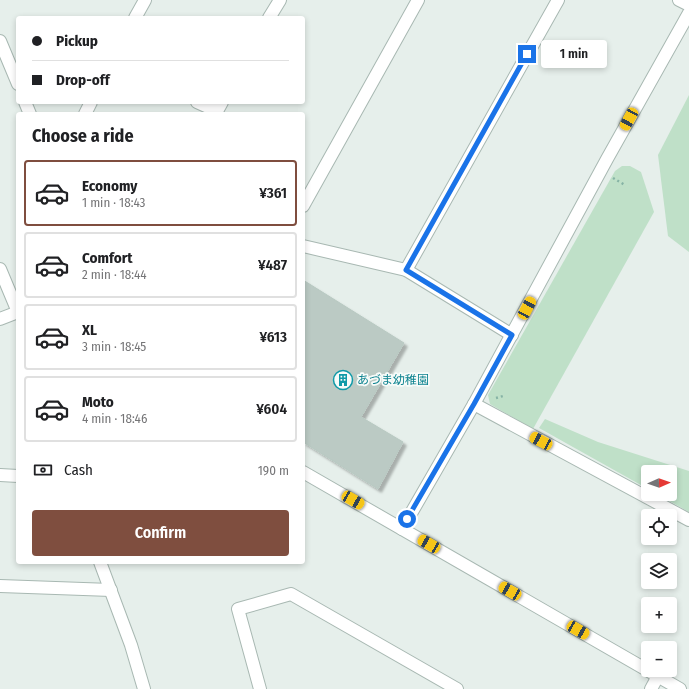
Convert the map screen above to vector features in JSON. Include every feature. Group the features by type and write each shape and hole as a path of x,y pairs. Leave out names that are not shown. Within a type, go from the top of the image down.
{"street":[{"path":"136,16 145,0"},
{"path":"270,16 280,0"},
{"path":"305,202 418,0"},
{"path":"406,270 558,0"},
{"path":"679,0 689,5"},
{"path":"402,529 474,404 607,159 689,13"},
{"path":"0,41 5,64 16,81"},
{"path":"201,104 217,111 221,104"},
{"path":"305,246 406,270 512,335"},
{"path":"0,268 16,307"},
{"path":"0,319 16,313"},
{"path":"474,404 689,520"},
{"path":"305,473 641,666"},
{"path":"0,476 16,476"},
{"path":"101,564 131,645 144,689"},
{"path":"0,586 111,590"},
{"path":"260,689 238,609 291,594 457,689"},
{"path":"651,689 657,677"},
{"path":"660,677 680,689"}],"green space":[{"path":"689,95 689,252 668,236 658,155"},
{"path":"622,166 630,166 641,172 654,212 533,429 490,404 488,395 615,171"},
{"path":"545,419 598,442 670,465 641,465 641,485 539,428"},
{"path":"677,467 689,471 689,512 669,501 677,501"}],"building":[{"name":"あづま幼稚園","path":"305,281 404,343 361,417 403,442 378,489 305,443"}],"place":[{"name":"あづま幼稚園","path":"343,380"}],"route":[{"path":"407,519 512,335 406,270 527,54"}]}
